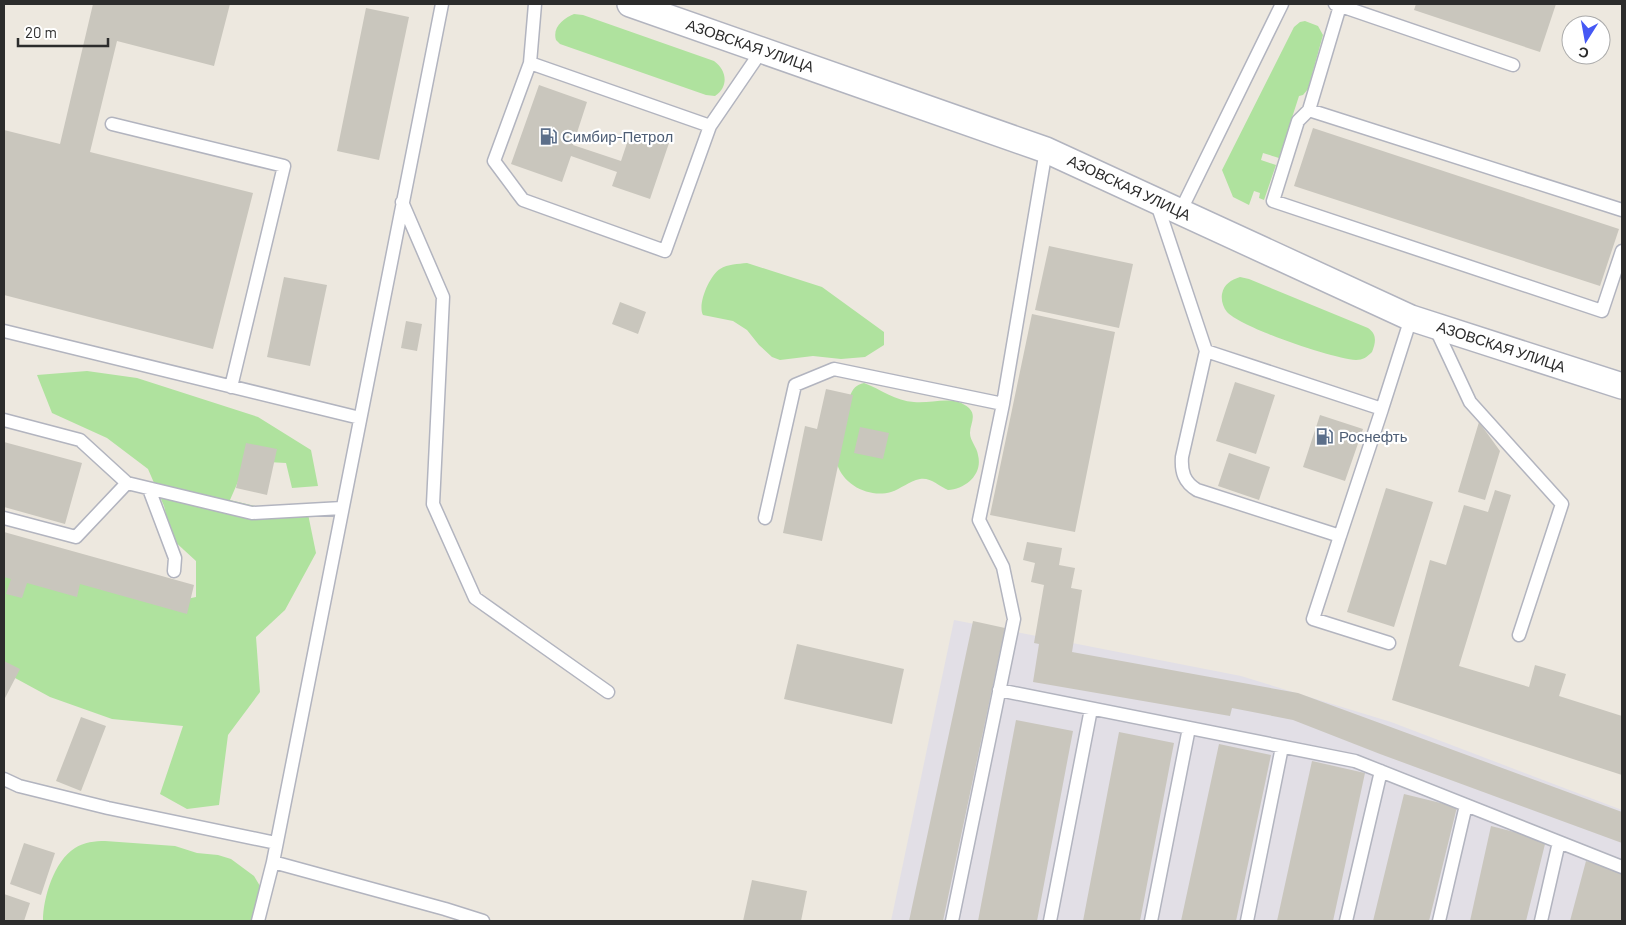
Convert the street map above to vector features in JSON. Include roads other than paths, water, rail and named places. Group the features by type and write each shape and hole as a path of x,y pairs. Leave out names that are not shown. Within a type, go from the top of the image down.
{"street":[{"name":"АЗОВСКАЯ УЛИЦА","path":"630,4 1046,150 1423,321 1622,386"}],"lane":[{"path":"258,921 276,843 442,4"},
{"path":"535,4 530,63 494,161 523,200 665,251 710,126 762,50"},
{"path":"1180,212 1282,4"},
{"path":"1513,65 1338,5 1309,110 1298,121 1273,202 1602,311 1622,251"},
{"path":"530,63 710,126"},
{"path":"1309,110 1622,210"},
{"path":"112,124 284,166 231,387"},
{"path":"952,921 1014,619 1003,567 979,520 1003,404 1046,150"},
{"path":"1156,201 1206,351 1182,457 1181,467 1184,478 1189,486 1197,490 1340,536"},
{"path":"402,202 443,297 433,504 475,598 608,692"},
{"path":"1389,643 1313,618 1382,409 1423,321"},
{"path":"1423,321 1470,402 1562,504 1519,635"},
{"path":"4,331 360,418"},
{"path":"1206,351 1382,409"},
{"path":"765,518 795,384 834,369 1003,404"},
{"path":"4,420 80,440 127,483 150,489 252,513 342,508"},
{"path":"4,518 76,537 127,483"},
{"path":"150,489 175,558 174,571"},
{"path":"1000,690 1355,761 1622,867"},
{"path":"1050,921 1091,709"},
{"path":"1151,921 1189,728"},
{"path":"1247,921 1282,747"},
{"path":"1346,921 1381,771"},
{"path":"4,779 19,786 108,808 276,843"},
{"path":"1439,921 1466,805"},
{"path":"1541,921 1559,842"},
{"path":"272,862 483,921"}],"place":[{"name":"Симбир-Петрол","path":"548,137"},
{"name":"Роснефть","path":"1325,437"}]}
